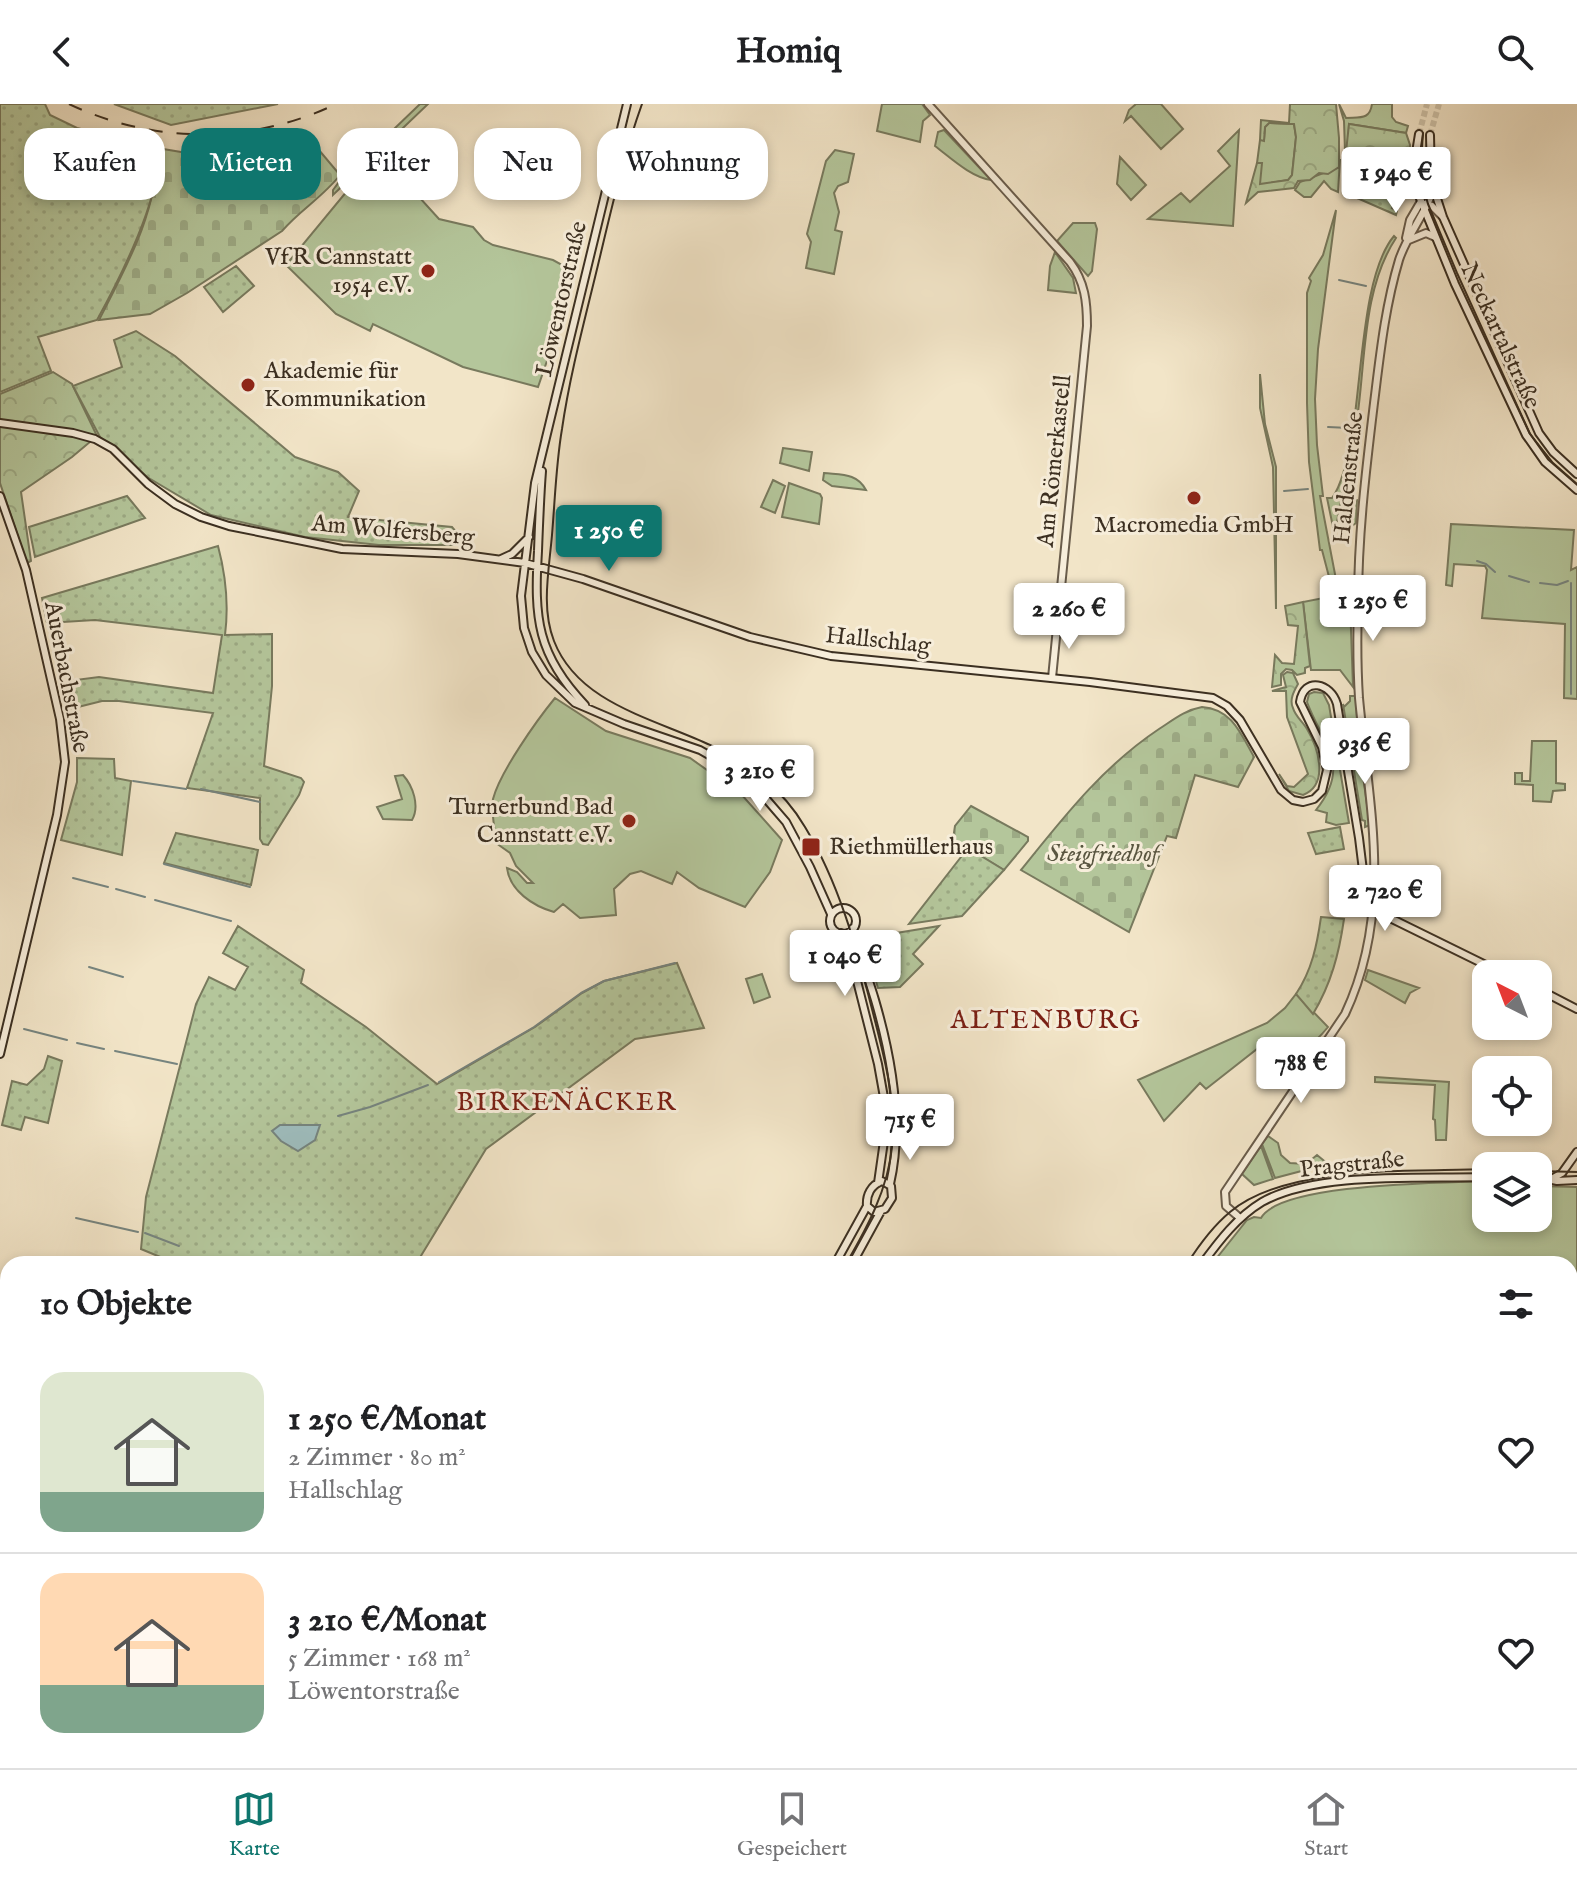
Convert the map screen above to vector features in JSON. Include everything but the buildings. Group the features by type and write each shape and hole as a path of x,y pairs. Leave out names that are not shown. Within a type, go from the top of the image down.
{"main road":[{"name":"Löwentorstraße","path":"627,104 535,483 522,613 532,652 557,688 575,703 624,724 700,750 737,771 754,785 786,822 821,891 831,914 830,925 841,933 857,981 885,1103 885,1134 878,1183 867,1196 867,1206 839,1256"},
{"name":"Am Römerkastell","path":"928,104 1070,262 1080,277 1086,295 1087,326 1052,678"},
{"name":"Neckartalstraße","path":"1419,134 1414,157 1415,179 1435,237 1526,435 1545,462 1577,490"},
{"name":"Neckartalstraße","path":"1430,135 1431,180 1443,217 1539,433 1553,452 1577,474"},
{"path":"1415,179 1424,190 1431,180"},
{"name":"Haldenstraße","path":"1240,1218 1226,1206 1226,1189 1345,1014 1357,984 1374,909 1374,845 1359,685 1359,573 1364,490 1392,289 1406,242 1433,190"},
{"path":"1424,206 1443,217"},
{"path":"1406,242 1426,233 1435,237"},
{"name":"Am Wolfersberg","path":"0,423 95,439 113,449 162,495 215,522 342,549 458,554 525,563"},
{"name":"Löwentorstraße","path":"544,455 535,597 541,635 564,682 587,707"},
{"name":"Auerbachstraße","path":"0,496 26,570 60,719 65,762 57,815 0,1054"},
{"path":"501,559 512,554 529,537"},
{"name":"Hallschlag","path":"525,563 750,637 831,656 1052,678 1218,699 1246,728 1281,790 1293,800 1308,801 1322,791 1327,770 1322,747 1302,709 1300,698 1306,688 1314,685 1325,687 1333,693 1359,838 1365,899 1374,909"},
{"name":"Löwentorstraße","path":"821,891 839,908 853,913 856,921 853,928 877,1008 892,1084 896,1145 890,1184 892,1198 881,1211 857,1256"},
{"path":"831,914 839,908"},
{"path":"1374,909 1476,960"},
{"path":"841,933 853,928"},
{"path":"1552,996 1577,1009"},
{"path":"1553,1178 1561,1175 1577,1152"},
{"path":"1566,1166 1577,1162"},
{"path":"1566,1166 1568,1176 1577,1179"},
{"name":"Pragstraße","path":"1209,1256 1240,1218 1272,1197 1350,1181 1472,1177"},
{"path":"1553,1178 1557,1181 1577,1179"},
{"path":"878,1183 890,1184"},
{"path":"867,1206 874,1212 881,1211"}],"green space":[{"path":"0,104 45,104 50,115 77,128 24,128 24,200 150,200 124,267 97,320 38,337 51,371 0,392"},
{"path":"114,104 278,104 171,125"},
{"path":"420,104 428,104 403,128 395,128"},
{"path":"882,104 922,104 930,115 923,121 920,142 877,131"},
{"path":"1136,104 1161,104 1183,129 1161,149 1131,116 1125,121 1129,110"},
{"path":"1290,104 1336,104 1339,167 1328,174 1319,173 1310,180 1298,181 1294,188 1258,192 1246,203 1257,163 1262,163 1260,184 1288,180 1292,175 1296,137 1294,124 1269,123 1265,127 1264,141 1260,140 1261,120 1289,123"},
{"path":"1339,104 1346,118 1367,115 1372,104 1392,104 1392,117 1408,126 1406,133 1349,124 1348,148 1345,151 1344,121"},
{"path":"1269,123 1294,124 1296,137 1292,175 1288,180 1259,185 1261,163 1257,163 1260,140 1264,140 1265,127"},
{"path":"1349,124 1406,133 1410,145 1409,176 1402,177 1372,168 1357,198 1345,192 1351,184 1343,180"},
{"path":"944,130 991,180 969,171 935,146 938,132"},
{"path":"1239,130 1233,226 1148,219 1181,193 1190,202 1230,166 1218,151"},
{"path":"165,149 181,152 181,200 314,200 282,231 150,314 99,320 130,258 151,200 165,200"},
{"path":"835,150 854,154 848,182 838,186 834,193 839,212 835,230 842,232 834,274 806,268 811,242 807,234 826,161"},
{"path":"321,152 337,171 337,178 321,194"},
{"path":"1120,157 1146,185 1131,200 1117,184"},
{"path":"1340,159 1338,192 1324,181 1311,197 1304,197 1295,190 1300,182 1339,167"},
{"path":"1372,168 1402,177 1389,175 1384,192 1397,197 1392,208 1397,211 1396,215 1357,198"},
{"name":"VfR Cannstatt 1954 e.V.","path":"340,200 422,200 439,219 473,227 493,245 553,260 564,266 549,355 538,387 463,367 373,324 370,331 336,314 286,265"},
{"path":"1336,210 1318,349 1315,399 1323,496 1320,496 1339,595 1350,602 1353,687 1340,670 1311,670 1303,602 1334,596 1320,550 1309,462 1307,293 1309,278 1323,255"},
{"path":"1073,223 1095,223 1097,229 1092,271 1088,276 1057,241"},
{"path":"1394,236 1396,238 1376,281 1371,305 1355,435 1342,494 1344,498 1357,500 1356,523 1346,528 1349,503 1341,501 1336,527 1333,527 1327,498 1332,498 1337,490 1346,464 1367,311 1382,256"},
{"path":"1055,252 1073,278 1076,293 1048,290"},
{"path":"236,266 254,286 223,312 204,287"},
{"path":"136,331 175,356 295,457 338,472 359,491 348,517 452,527 458,540 453,545 379,545 305,537 211,515 147,477 100,437 73,386 122,367 114,340"},
{"path":"53,372 72,384 97,436 21,492 31,561 27,563 0,483 0,394"},
{"path":"1260,374 1265,424 1276,467 1276,609 1273,467 1260,408"},
{"path":"783,448 812,452 809,471 780,463"},
{"path":"824,473 854,478 866,490 832,486 823,480"},
{"path":"773,480 785,486 775,513 761,507"},
{"path":"789,483 820,494 819,524 782,517"},
{"path":"127,496 145,518 35,557 29,527"},
{"path":"1451,524 1574,530 1571,570 1577,567 1577,699 1564,698 1565,624 1482,618 1485,566 1454,564 1452,586 1446,585"},
{"path":"218,546 226,590 225,635 272,634 272,686 264,766 301,778 304,782 268,845 260,839 260,798 187,788 213,713 119,701 102,701 66,710 60,682 99,677 213,693 222,635 95,620 47,623 42,598"},
{"path":"1303,602 1310,666 1305,668 1305,673 1297,675 1286,669 1281,674 1281,685 1272,687 1275,655 1282,663 1294,664 1298,626 1288,625 1285,606"},
{"path":"1293,673 1298,684 1292,696 1295,714 1305,726 1318,756 1319,775 1316,783 1303,795 1289,791 1279,774 1287,786 1294,787 1308,774 1287,717 1286,691 1272,691 1286,687 1283,675"},
{"path":"1323,693 1329,705 1349,823 1336,825 1326,822 1327,813 1316,810 1327,794 1333,767 1331,755 1307,702 1309,694"},
{"path":"1350,696 1356,696 1358,742 1370,825 1365,827 1343,704 1344,707 1350,701"},
{"name":"Turnerbund Bad Cannstatt e.V.","path":"555,698 606,731 690,758 741,794 782,840 770,872 745,907 699,888 677,872 672,884 641,871 630,874 614,889 616,915 580,918 563,904 554,912 531,902 518,890 507,868 517,872 527,883 533,883 516,866 510,853 496,843 493,799 511,761"},
{"name":"Steigfriedhof","path":"1202,707 1221,712 1228,718 1254,757 1238,787 1195,775 1176,838 1167,836 1129,932 1021,870 1084,794 1119,760 1174,719"},
{"path":"1532,741 1556,741 1556,783 1565,784 1565,790 1553,791 1551,802 1533,801 1533,785 1515,784 1515,773 1522,773 1522,781 1530,781"},
{"path":"77,758 114,759 115,778 131,781 122,855 61,840 77,782"},
{"path":"403,775 414,796 412,820 383,819 377,807 402,799 395,776"},
{"path":"971,806 1028,837 1004,870 953,839 955,826"},
{"path":"1340,827 1344,849 1316,854 1308,833"},
{"path":"176,833 258,850 251,885 164,863"},
{"path":"968,848 1004,870 962,916 909,924"},
{"path":"1321,917 1344,919 1333,968 1313,1014 1296,994 1313,957"},
{"path":"238,926 304,970 301,983 366,1027 437,1084 535,1027 604,981 677,963 704,1028 635,1039 486,1149 421,1256 158,1256 141,1249 146,1197 196,1004 209,977 235,990 248,967 223,953"},
{"path":"939,926 913,954 923,964 900,987 878,988 865,945 872,937"},
{"path":"1368,970 1419,988 1410,993 1405,1003 1365,980"},
{"path":"762,974 770,997 754,1003 746,979"},
{"path":"1296,994 1328,1027 1316,1040 1295,1055 1270,1066 1257,1049 1206,1089 1200,1083 1164,1121 1138,1080 1267,1023"},
{"path":"48,1056 62,1061 48,1123 25,1117 21,1130 2,1125 12,1081 27,1085 44,1069"},
{"path":"1375,1077 1449,1082 1446,1140 1436,1140 1433,1119 1435,1085 1375,1082"},
{"path":"1268,1136 1278,1143 1281,1155 1290,1163 1306,1164 1317,1155 1328,1164 1275,1178 1262,1144"},
{"path":"1261,1146 1273,1179 1254,1185 1242,1174"},
{"path":"1472,1181 1472,1232 1552,1232 1552,1186 1577,1187 1577,1256 1218,1256 1247,1220 1261,1218 1274,1206 1329,1191"}],"water":[{"path":"280,1125 320,1125 315,1140 298,1151 281,1141 272,1131"}],"waterway":[{"path":"1339,280 1366,286"},
{"path":"1328,427 1349,428"},
{"path":"1284,491 1308,489"},
{"path":"1477,561 1495,572"},
{"path":"1509,576 1529,582"},
{"path":"1540,583 1557,585 1568,581"},
{"path":"1571,583 1571,694"},
{"path":"133,781 186,789"},
{"path":"201,789 260,802"},
{"path":"164,864 250,887"},
{"path":"73,878 108,887"},
{"path":"116,889 145,897"},
{"path":"155,900 231,921"},
{"path":"439,1082 534,1027 581,993 604,981 675,963"},
{"path":"89,967 123,977"},
{"path":"24,1029 67,1040"},
{"path":"77,1043 104,1049"},
{"path":"115,1051 177,1064"},
{"path":"338,1116 428,1085"},
{"path":"76,1218 138,1232"},
{"path":"145,1233 179,1246"}],"tunnel":[{"path":"1419,134 1427,104"},
{"path":"1430,135 1439,104"}],"tram line":[{"path":"642,104 613,204 565,408 548,575 550,628 568,666 588,686 638,715 721,750 763,778 799,818 828,870 853,938 866,985 893,1112 892,1147 886,1178 869,1222 850,1256"},
{"path":"1423,133 1421,162 1424,190 1457,273 1530,434 1553,463 1577,484"},
{"path":"1192,1256 1206,1236 1230,1212 1254,1196 1284,1185 1352,1174 1472,1169"},
{"path":"1552,1171 1577,1172"}],"railway":[{"path":"69,104 134,127 202,134 236,133 270,127 336,104"}],"place":[{"name":"VfR Cannstatt 1954 e.V.","path":"428,271"},
{"name":"Akademie für Kommunikation","path":"248,385"},
{"name":"Macromedia GmbH","path":"1194,498"},
{"name":"Turnerbund Bad Cannstatt e.V.","path":"629,821"},
{"name":"Riethmüllerhaus","path":"811,847"}],"district":[{"name":"ALTENBURG","path":"1046,1020"},
{"name":"BIRKENÄCKER","path":"567,1102"}]}
